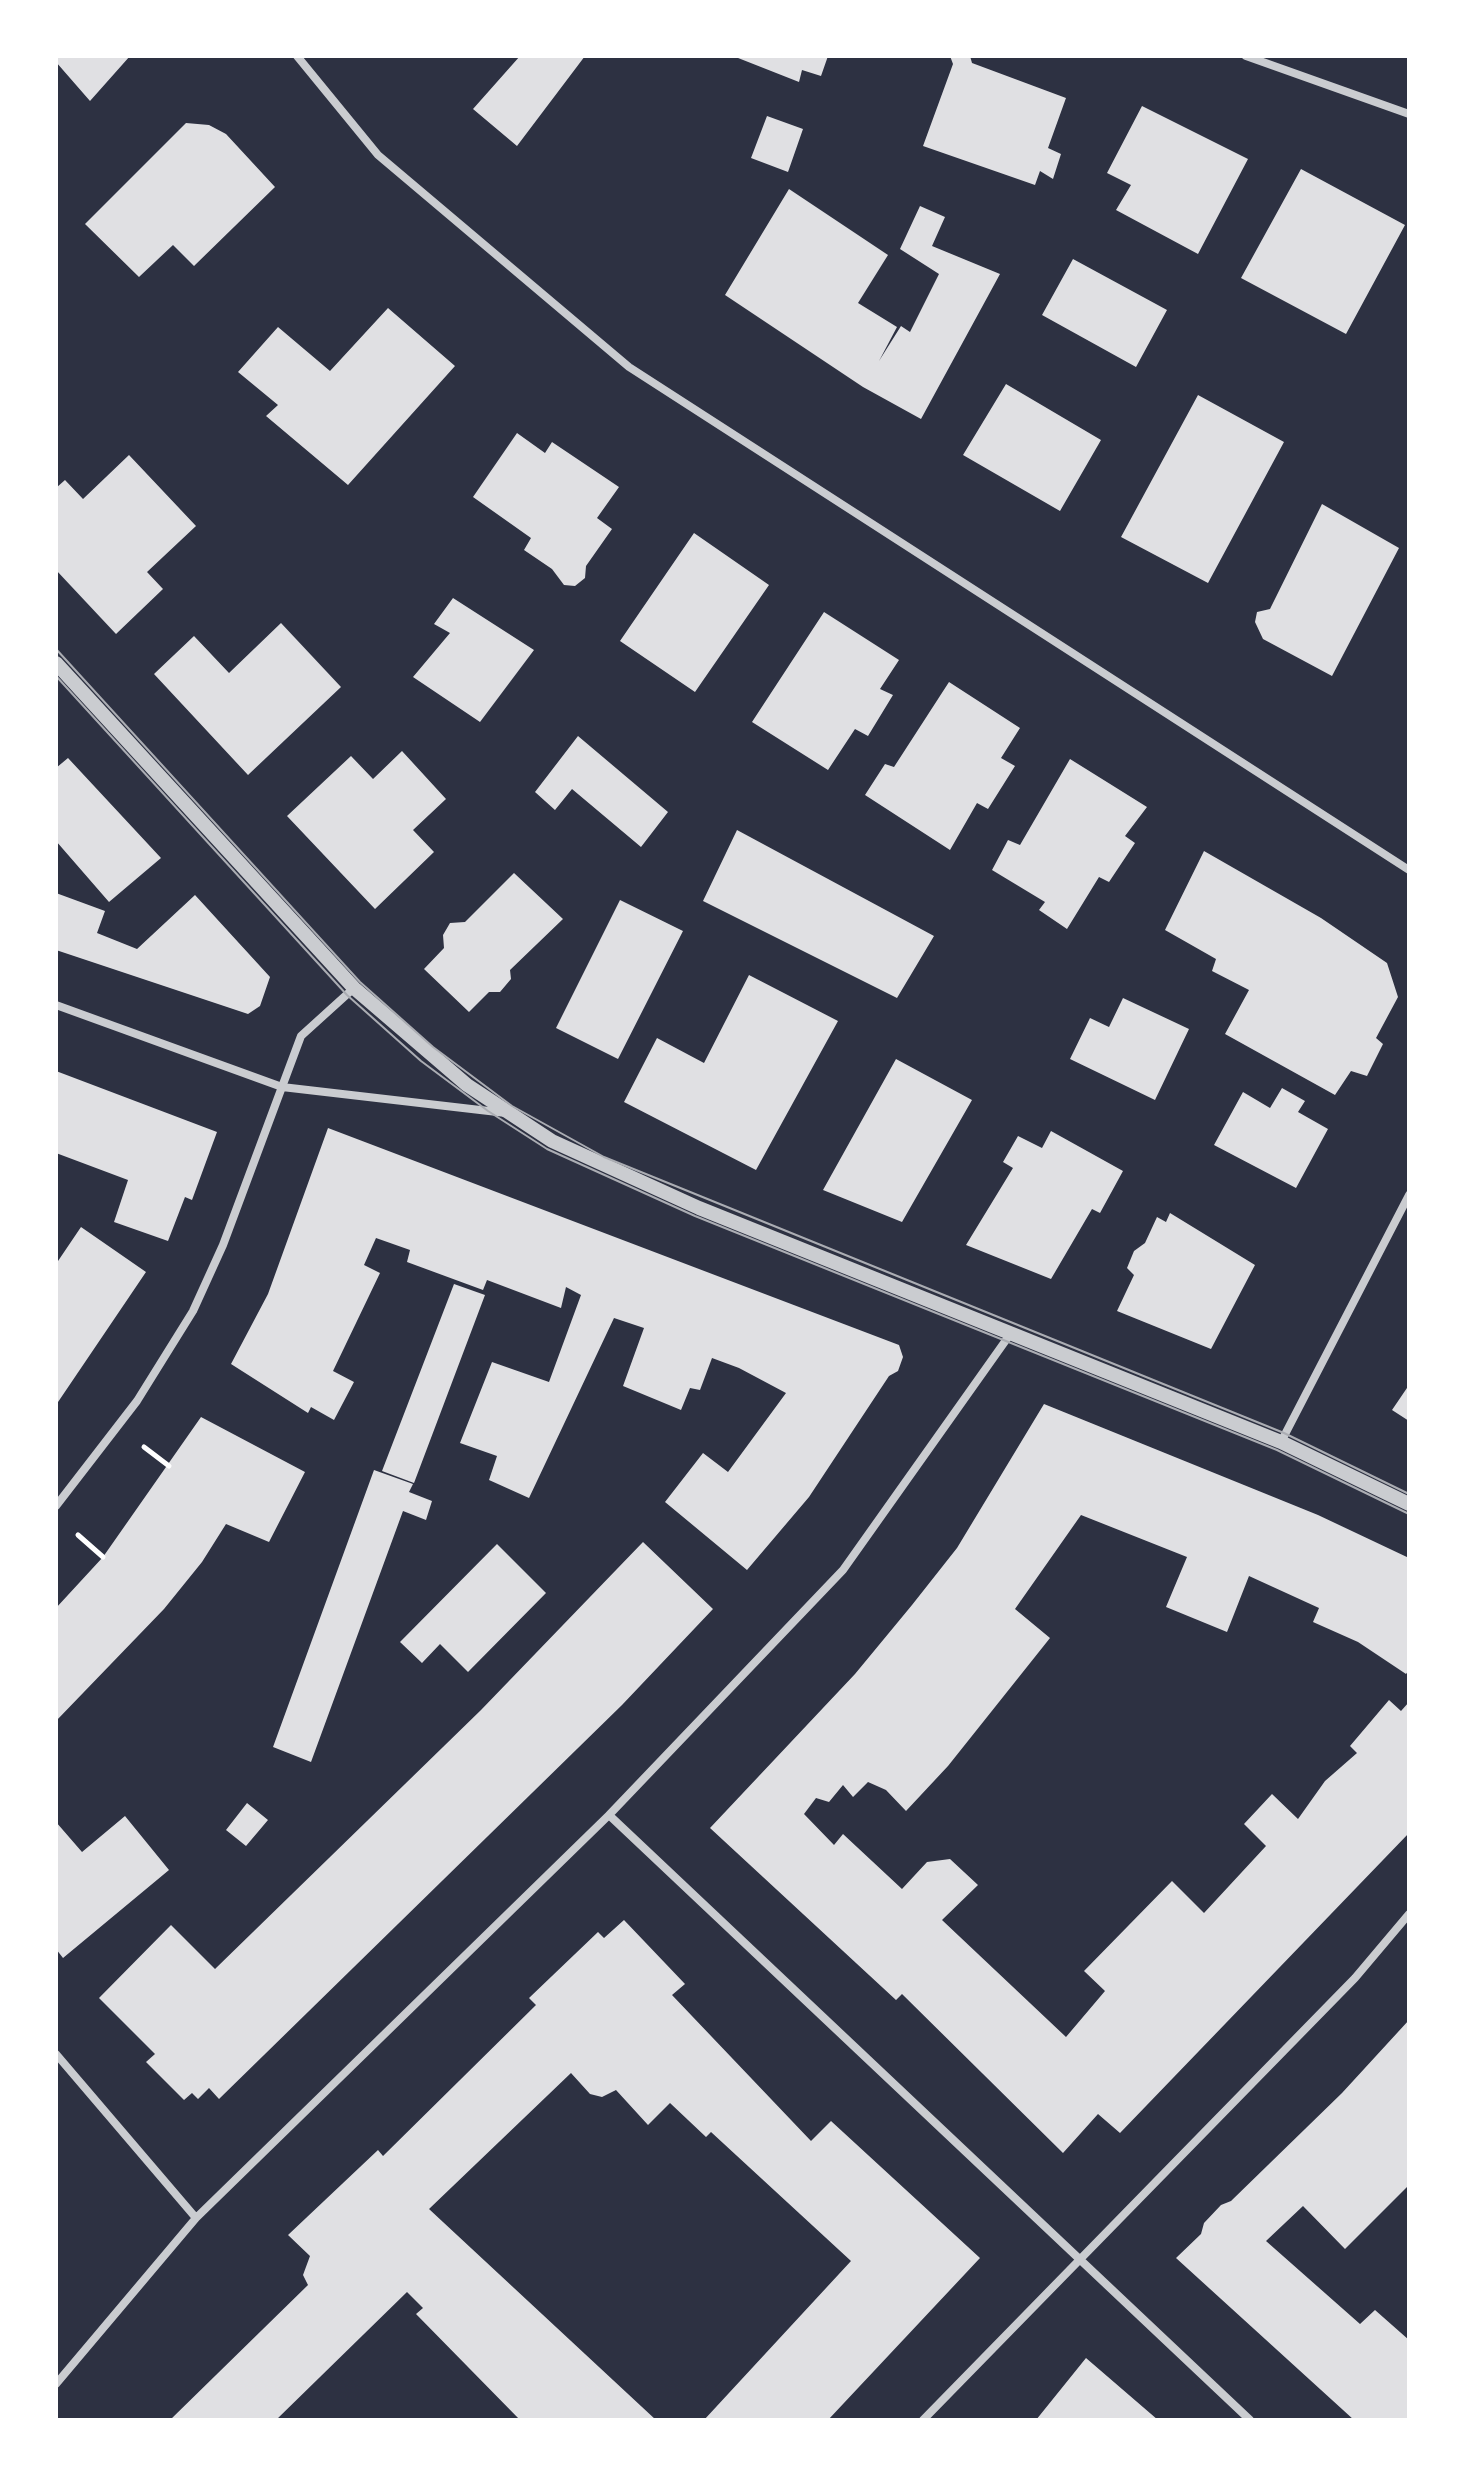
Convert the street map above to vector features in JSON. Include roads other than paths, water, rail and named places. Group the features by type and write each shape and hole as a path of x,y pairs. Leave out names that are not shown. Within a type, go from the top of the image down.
{"street":[{"path":"297,56 378,155 629,367 1409,870"},
{"path":"1246,56 1409,114"},
{"path":"56,663 354,988 428,1054 506,1113 600,1166 1281,1442 1409,1504"},
{"path":"56,1506 137,1401 193,1311 223,1245 301,1036 354,988"},
{"path":"56,1005 282,1087 506,1113"},
{"path":"1281,1442 1409,1195"},
{"path":"56,2384 196,2218 609,1815 843,1570 1012,1331"},
{"path":"609,1815 1250,2420"},
{"path":"923,2420 1077,2259 1355,1978 1409,1914"},
{"path":"56,2054 196,2218"}],"tram line":[{"path":"56,649 360,982 433,1047 512,1106 604,1157 1284,1433 1409,1494"},
{"path":"56,676 347,995 421,1061 488,1111 547,1149 695,1216 1277,1450 1409,1514"}]}
